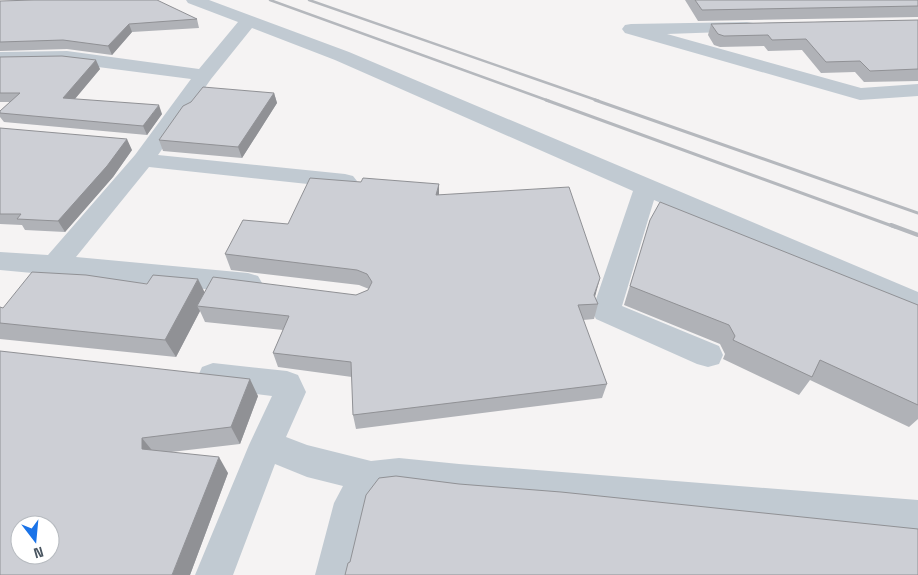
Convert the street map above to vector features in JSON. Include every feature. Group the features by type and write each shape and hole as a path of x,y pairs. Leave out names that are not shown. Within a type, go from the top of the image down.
{"street":[{"path":"194,0 342,56 918,304"},
{"path":"55,265 143,149 249,20"},
{"path":"760,26 631,29 860,94 918,90"},
{"path":"0,58 67,57 204,75"},
{"path":"143,149 345,181"},
{"path":"646,188 606,311 708,355"},
{"path":"0,261 273,287"},
{"path":"187,373 287,384 290,392 266,445 214,575"},
{"path":"266,445 307,461 371,477 399,474 459,481 918,518"},
{"path":"334,575 352,503 371,477"}],"building":[{"path":"157,0 197,19 129,24 108,46 63,40 0,42 0,1"},
{"path":"695,0 918,0 918,6 702,10"},
{"path":"918,20 918,69 870,71 860,61 826,62 806,39 772,40 768,35 724,36 718,34 711,24"},
{"path":"62,56 96,60 63,98 159,105 143,126 0,113 20,93 0,93 0,57"},
{"path":"203,87 274,93 238,147 159,140 183,106 191,102"},
{"path":"0,128 127,139 107,166 58,221 17,219 21,214 0,214"},
{"path":"310,178 361,182 363,178 439,184 436,195 569,187 600,278 594,295 598,304 578,305 607,384 353,415 351,362 273,353 289,316 197,306 213,277 356,295 368,290 372,282 367,274 357,270 225,254 243,220 288,224"},
{"path":"660,202 918,305 918,405 820,360 812,377 733,340 735,336 729,325 630,286 650,220"},
{"path":"32,272 86,275 147,284 153,275 198,279 165,340 0,323 0,307 3,308"},
{"path":"0,351 250,379 231,427 142,438 142,449 219,457 172,575 0,575"},
{"path":"396,476 459,484 561,492 918,529 918,575 345,575 348,563 350,562 366,495 379,478"}],"railway":[{"path":"270,0 549,101"},
{"path":"309,0 599,101"},
{"path":"546,100 895,227"},
{"path":"595,100 918,213"},
{"path":"891,225 918,235"}]}
